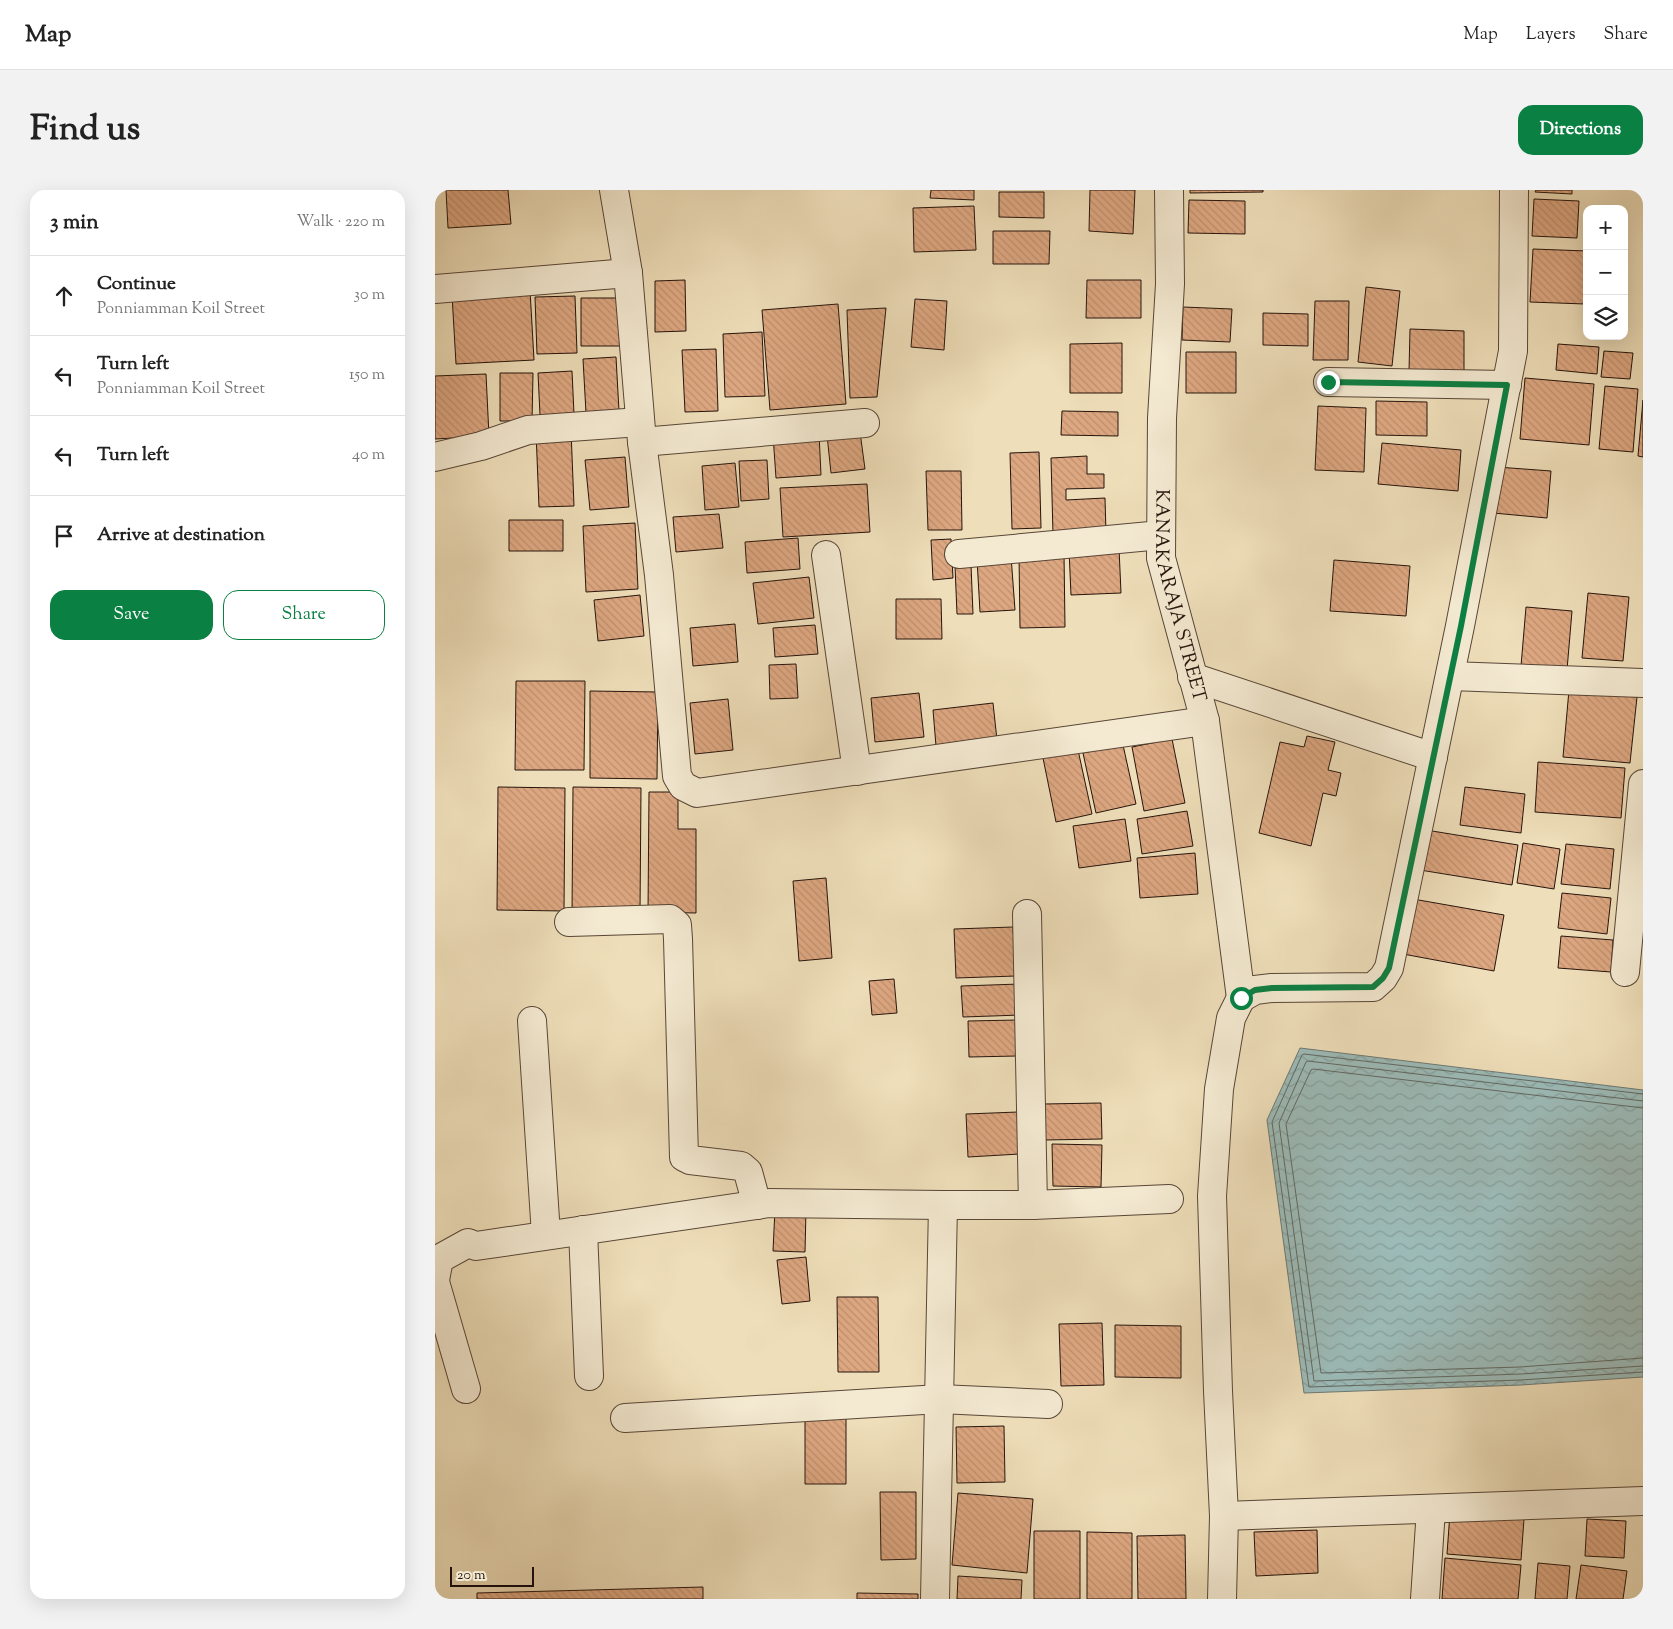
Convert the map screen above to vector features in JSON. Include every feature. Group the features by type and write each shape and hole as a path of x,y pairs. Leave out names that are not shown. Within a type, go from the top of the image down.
{"street":[{"path":"614,190 628,273 641,432 659,575 677,776 683,786 697,793 1205,722"},
{"name":"KANAKARAJA STREET","path":"1169,190 1170,284 1162,418 1161,558 1205,722 1241,998"},
{"path":"1222,1599 1224,1516 1212,1196 1219,1089 1231,1018 1241,998 1255,990 1272,988 1373,987 1383,978 1389,968 1450,676 1513,351 1514,190"},
{"path":"435,289 628,273"},
{"path":"1328,382 1507,385"},
{"path":"435,457 481,446 528,430 641,432 762,431 865,423"},
{"path":"959,554 1161,535"},
{"path":"826,555 857,771"},
{"path":"1450,676 1643,683"},
{"path":"1192,678 1433,757"},
{"path":"1625,972 1643,784"},
{"path":"1027,914 1033,1205"},
{"path":"569,922 670,919 677,925 684,1157 690,1160 741,1166 748,1172 757,1205"},
{"path":"531,1021 545,1235"},
{"path":"466,1389 435,1281 439,1259 468,1243 476,1246 769,1203 1033,1205 1169,1199"},
{"path":"935,1599 943,1205"},
{"path":"583,1230 589,1376"},
{"path":"625,1418 940,1399 1048,1404"},
{"path":"1224,1516 1643,1501"},
{"path":"1425,1599 1431,1509"}],"water":[{"path":"1300,1048 1643,1090 1643,1377 1521,1385 1304,1393 1267,1120"}],"building":[{"path":"446,190 508,190 511,224 448,228"},
{"path":"931,190 974,190 974,200 930,198"},
{"path":"1090,190 1135,190 1133,234 1089,231"},
{"path":"1190,190 1263,190 1263,192 1190,193"},
{"path":"1536,190 1572,190 1572,194 1535,192"},
{"path":"999,192 1044,192 1044,218 999,217"},
{"path":"1534,199 1579,201 1577,238 1532,236"},
{"path":"1189,200 1245,201 1245,234 1188,233"},
{"path":"974,206 976,250 914,252 913,208"},
{"path":"993,231 1050,231 1049,264 993,264"},
{"path":"1533,249 1583,251 1583,304 1530,302"},
{"path":"685,280 686,331 655,332 655,281"},
{"path":"1087,280 1141,280 1141,318 1086,318"},
{"path":"1366,287 1400,291 1392,366 1358,362"},
{"path":"530,290 534,360 456,364 452,295"},
{"path":"575,296 577,353 537,354 535,297"},
{"path":"581,298 626,298 626,346 581,346"},
{"path":"915,299 947,301 944,350 911,347"},
{"path":"1315,301 1349,301 1348,360 1313,360"},
{"path":"838,304 846,404 770,410 762,310"},
{"path":"1183,307 1232,309 1230,342 1182,340"},
{"path":"886,308 877,397 850,398 847,310"},
{"path":"1263,313 1308,314 1308,346 1263,345"},
{"path":"1410,329 1464,331 1464,372 1409,371"},
{"path":"762,332 765,396 725,397 723,334"},
{"path":"1122,343 1122,393 1070,393 1070,344"},
{"path":"1558,344 1599,347 1597,374 1556,370"},
{"path":"716,349 718,411 685,412 682,350"},
{"path":"1604,351 1633,353 1630,379 1601,377"},
{"path":"1186,352 1236,352 1236,393 1186,393"},
{"path":"616,357 619,411 586,413 583,359"},
{"path":"572,371 574,414 540,415 538,373"},
{"path":"500,373 533,373 532,421 500,421"},
{"path":"486,374 489,436 435,439 435,376"},
{"path":"1525,378 1594,384 1589,445 1520,439"},
{"path":"1605,386 1638,389 1633,452 1599,449"},
{"path":"1643,400 1643,457 1638,456"},
{"path":"1376,401 1427,402 1427,436 1376,435"},
{"path":"1318,406 1366,408 1364,472 1315,470"},
{"path":"1062,411 1118,412 1118,436 1061,435"},
{"path":"571,430 574,506 539,507 536,432"},
{"path":"860,432 865,469 831,473 827,435"},
{"path":"819,433 821,475 776,478 773,435"},
{"path":"1382,443 1461,450 1458,491 1378,484"},
{"path":"1039,452 1041,528 1012,529 1010,453"},
{"path":"1087,456 1087,474 1104,474 1104,488 1066,489 1066,500 1105,498 1106,533 1053,534 1051,458"},
{"path":"625,457 629,507 590,510 585,460"},
{"path":"767,460 769,499 741,501 739,461"},
{"path":"735,463 739,507 705,510 702,466"},
{"path":"1497,467 1551,471 1547,518 1493,513"},
{"path":"926,471 961,471 962,530 928,530"},
{"path":"867,484 870,532 783,537 780,488"},
{"path":"719,514 723,548 676,552 673,517"},
{"path":"509,520 563,520 563,551 509,551"},
{"path":"635,523 638,589 586,592 583,526"},
{"path":"798,538 800,569 747,573 745,542"},
{"path":"951,539 953,578 933,580 931,540"},
{"path":"1119,548 1121,593 1071,595 1069,550"},
{"path":"1064,554 1065,627 1020,628 1019,555"},
{"path":"1011,556 1015,610 980,612 977,559"},
{"path":"1334,560 1410,566 1406,616 1330,611"},
{"path":"971,565 973,614 957,614 955,566"},
{"path":"809,577 814,618 758,624 753,583"},
{"path":"1588,593 1629,597 1623,661 1582,658"},
{"path":"640,595 644,636 598,641 594,600"},
{"path":"896,599 941,599 942,639 896,639"},
{"path":"1526,607 1572,611 1567,670 1521,666"},
{"path":"735,624 738,662 693,666 690,628"},
{"path":"815,625 818,654 775,657 773,628"},
{"path":"796,664 798,698 770,699 769,665"},
{"path":"516,681 585,681 584,770 515,770"},
{"path":"1569,690 1637,697 1630,763 1563,757"},
{"path":"590,691 658,692 657,779 590,778"},
{"path":"919,693 924,737 875,742 871,698"},
{"path":"728,699 733,750 695,754 690,703"},
{"path":"993,703 997,740 936,746 933,710"},
{"path":"1307,736 1335,742 1328,770 1341,773 1336,796 1323,793 1311,846 1259,833 1280,742 1304,747"},
{"path":"1172,739 1185,803 1144,811 1132,747"},
{"path":"1123,745 1136,804 1096,813 1083,753"},
{"path":"1078,750 1092,814 1056,822 1043,758"},
{"path":"1538,762 1625,768 1621,818 1535,812"},
{"path":"498,787 565,788 564,911 497,910"},
{"path":"573,787 641,788 640,913 572,913"},
{"path":"1465,787 1525,794 1521,833 1460,825"},
{"path":"649,792 678,792 678,829 696,829 696,913 648,912"},
{"path":"1187,811 1193,846 1142,854 1137,819"},
{"path":"1125,819 1131,861 1079,868 1073,826"},
{"path":"1426,830 1518,845 1512,885 1420,870"},
{"path":"1523,843 1560,849 1554,889 1517,883"},
{"path":"1566,844 1614,849 1610,889 1561,884"},
{"path":"1195,853 1198,894 1140,898 1137,858"},
{"path":"826,878 832,958 799,961 793,881"},
{"path":"1562,893 1611,898 1607,934 1558,928"},
{"path":"1413,899 1504,915 1494,971 1403,954"},
{"path":"1013,927 1016,976 956,978 954,929"},
{"path":"1561,936 1613,940 1611,972 1558,968"},
{"path":"894,979 897,1013 872,1015 869,981"},
{"path":"1020,984 1021,1015 963,1017 961,986"},
{"path":"1017,1020 1017,1056 969,1057 968,1021"},
{"path":"1101,1103 1102,1139 1045,1140 1044,1104"},
{"path":"1018,1112 1020,1154 968,1157 966,1114"},
{"path":"1052,1144 1102,1145 1101,1187 1053,1186"},
{"path":"775,1209 806,1210 805,1252 773,1251"},
{"path":"806,1257 810,1301 782,1304 777,1260"},
{"path":"837,1297 878,1297 879,1372 838,1372"},
{"path":"1102,1323 1104,1385 1061,1386 1059,1324"},
{"path":"1115,1325 1181,1326 1181,1378 1115,1377"},
{"path":"805,1412 846,1412 846,1484 805,1484"},
{"path":"1004,1426 1005,1482 957,1483 956,1427"},
{"path":"880,1492 916,1492 916,1559 881,1560"},
{"path":"958,1493 1033,1499 1027,1573 952,1565"},
{"path":"1450,1513 1524,1519 1521,1560 1447,1554"},
{"path":"1587,1519 1626,1521 1624,1558 1585,1556"},
{"path":"1317,1530 1318,1573 1256,1576 1254,1532"},
{"path":"1034,1531 1080,1531 1080,1599 1034,1599"},
{"path":"1087,1532 1132,1533 1132,1599 1087,1599"},
{"path":"1185,1535 1186,1599 1138,1599 1137,1536"},
{"path":"1445,1558 1521,1565 1518,1599 1442,1599"},
{"path":"1538,1563 1570,1566 1567,1599 1535,1599"},
{"path":"1581,1565 1627,1571 1623,1599 1576,1599"},
{"path":"958,1576 1022,1580 1021,1599 957,1599"},
{"path":"703,1587 703,1599 477,1599 477,1593"},
{"path":"857,1593 918,1594 918,1599 857,1599"}],"route":[{"path":"1241,998 1255,990 1272,988 1373,987 1383,978 1389,968 1461,626 1507,385 1328,382"}]}
